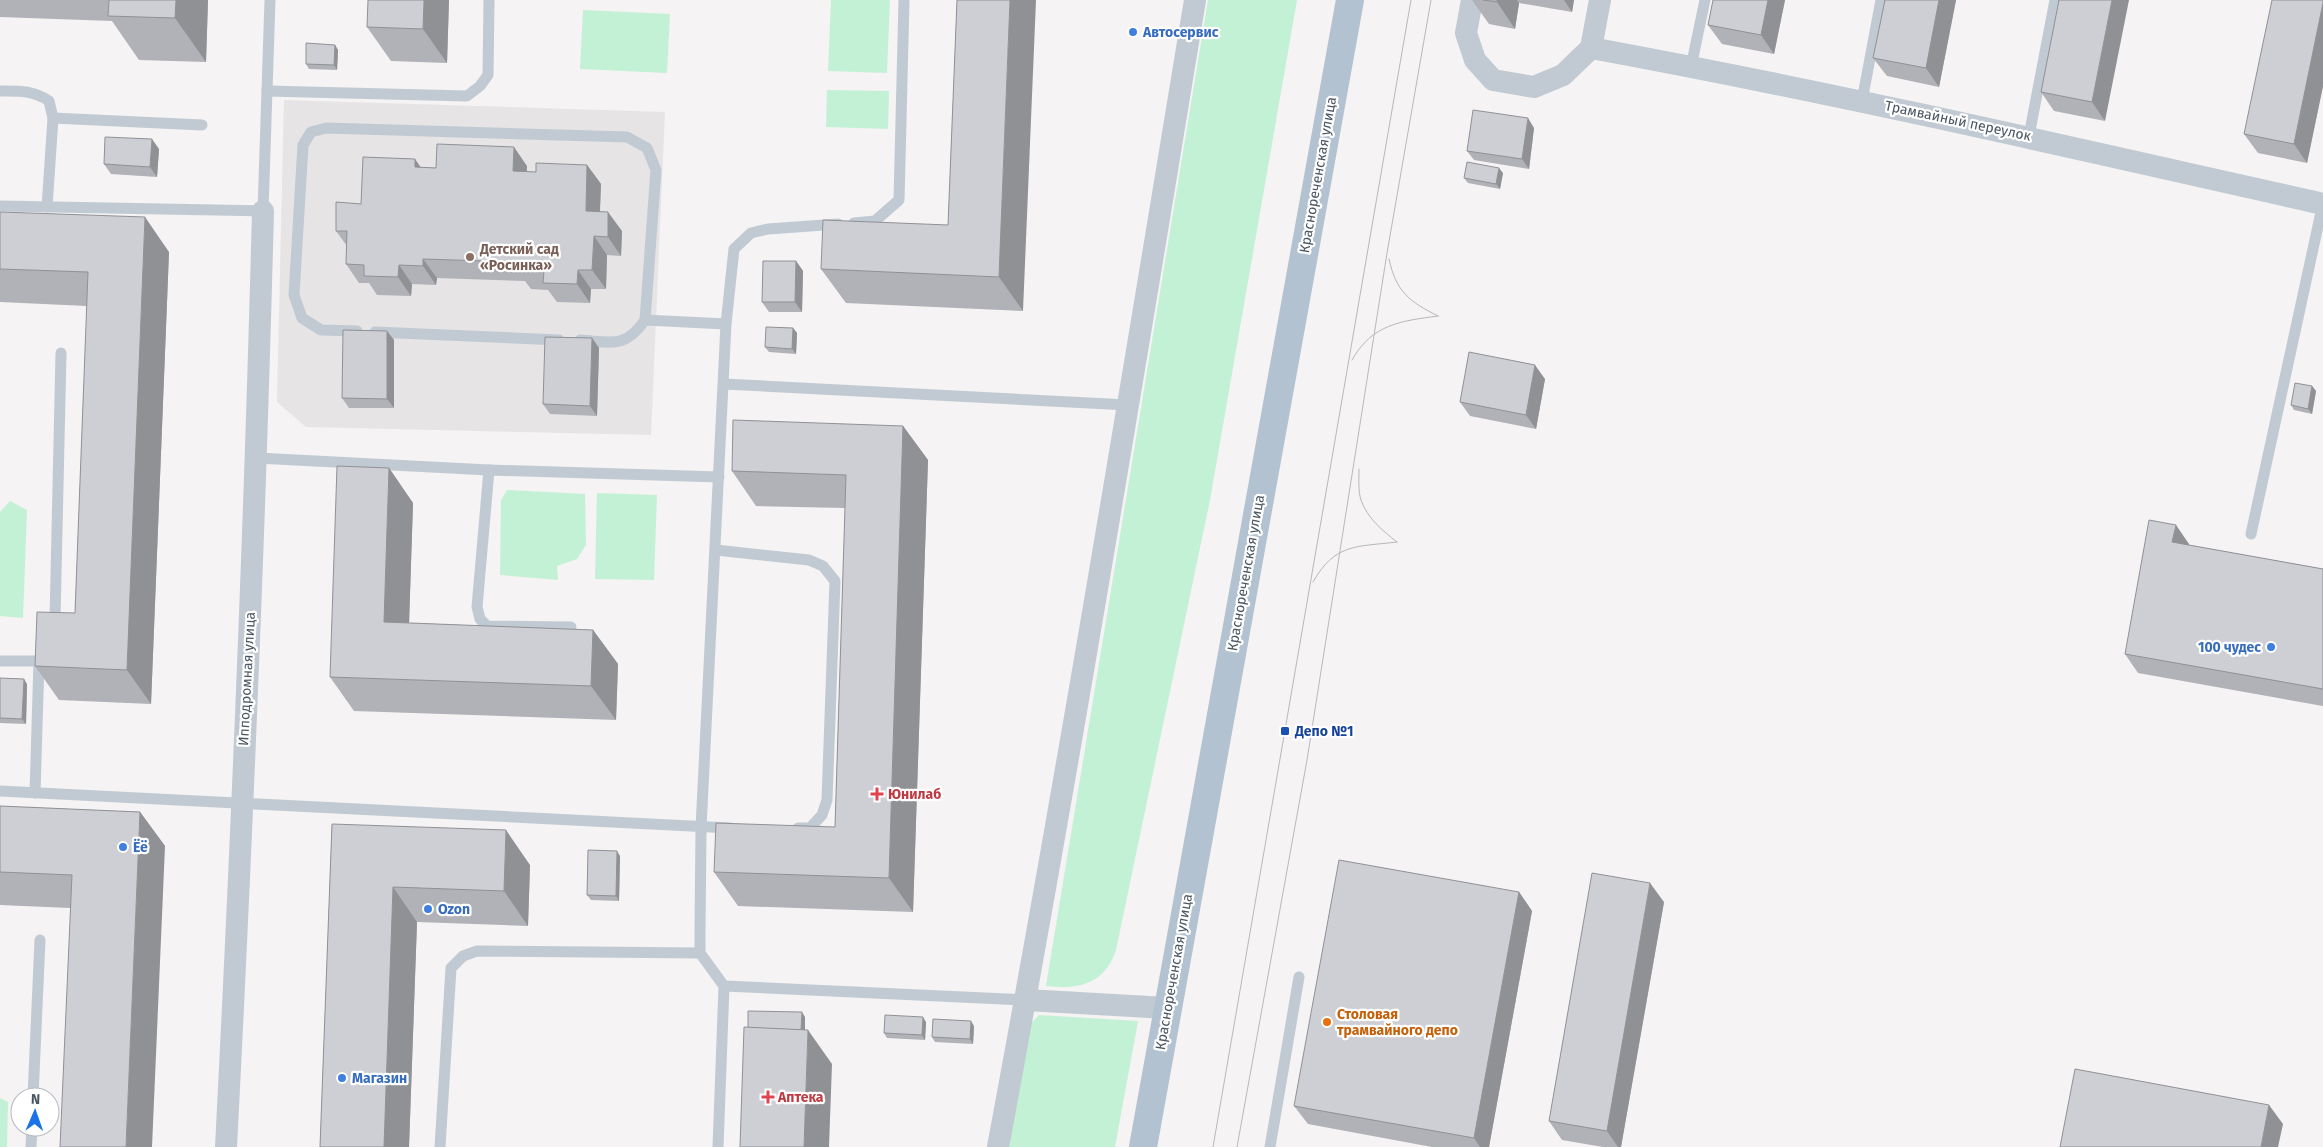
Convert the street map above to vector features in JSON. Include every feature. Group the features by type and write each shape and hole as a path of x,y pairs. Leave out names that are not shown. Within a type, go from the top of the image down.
{"main road":[{"name":"Краснореченская улица","path":"1142,1147 1350,0"}],"street":[{"path":"998,1147 1026,1000 1196,0"},
{"path":"1472,0 1466,33 1475,60 1493,80 1534,86 1563,76 1590,48 1600,0"},
{"name":"Трамвайный переулок","path":"1590,48 1691,66 2029,136 2323,204"},
{"name":"Ипподромная улица","path":"226,1147 257,458 263,211"},
{"path":"1026,1000 1167,1008"}],"lane":[{"path":"0,206 263,211 270,0"},
{"path":"267,91 468,96 488,76 489,0"},
{"path":"718,1147 724,986 700,953 701,828 726,324 734,249 751,233 768,229 875,221 899,200 904,0"},
{"path":"1691,66 1705,0"},
{"path":"1862,101 1881,0"},
{"path":"2029,136 2055,0"},
{"path":"0,90 27,91 39,94 49,101 52,118 47,207"},
{"path":"52,118 202,125"},
{"path":"326,128 627,137 648,148 656,170 645,320 635,336 620,342 321,330 302,318 294,294 303,145 311,132 326,128"},
{"path":"2251,534 2323,204"},
{"path":"645,320 726,324"},
{"path":"35,793 39,661 55,620 61,352"},
{"path":"724,384 1128,406"},
{"path":"257,458 489,470 719,478"},
{"path":"489,470 477,607 480,619 487,626 571,627"},
{"path":"716,550 809,560 823,566 835,581 827,800 822,816 810,828 790,828"},
{"path":"0,661 39,661"},
{"path":"0,792 243,802 701,828 740,828"},
{"path":"33,1087 40,940"},
{"path":"440,1147 451,968 463,956 477,950 700,953"},
{"path":"1270,1147 1299,978"},
{"path":"724,986 1026,1000"}],"shaded area":[{"name":"Детский сад «Росинка»","path":"284,100 665,112 651,435 306,427 277,402"}],"green space":[{"path":"831,0 890,0 887,73 828,71"},
{"path":"1208,0 1297,0 1210,500 1116,950 1105,971 1089,982 1069,987 1046,986"},
{"path":"583,10 670,14 667,73 580,69"},
{"path":"827,90 889,91 888,129 826,127"},
{"path":"507,490 585,494 586,545 577,559 557,566 558,580 500,575 501,500"},
{"path":"597,493 657,495 654,580 595,579"},
{"path":"10,501 27,510 23,618 0,616 0,512"},
{"path":"1039,1015 1138,1021 1115,1147 1002,1147 1024,1030"},
{"path":"0,1098 8,1102 7,1147 0,1147"}],"building":[{"path":"109,0 176,0 175,18 108,16"},
{"path":"368,0 424,0 423,29 367,27"},
{"path":"957,0 1010,0 999,277 821,269 823,220 948,225"},
{"path":"1713,0 1768,0 1761,35 1708,25"},
{"path":"1885,0 1939,0 1926,68 1873,58"},
{"path":"2059,0 2112,0 2092,102 2041,92"},
{"path":"2272,0 2323,0 2294,144 2244,134"},
{"path":"306,43 335,45 334,65 306,64"},
{"path":"1473,110 1528,118 1522,159 1467,151"},
{"path":"105,137 152,139 150,167 104,164"},
{"path":"437,144 514,147 513,171 536,172 536,163 587,165 586,211 608,212 608,237 594,236 592,270 578,270 577,284 543,283 544,271 518,270 518,262 423,259 423,266 399,265 398,277 364,276 364,265 346,264 347,231 336,231 336,202 361,204 363,157 415,159 415,167 436,168"},
{"path":"1467,162 1499,168 1496,184 1464,178"},
{"path":"0,212 145,217 127,670 35,666 37,612 75,613 88,272 0,269"},
{"path":"763,261 796,261 795,302 762,302"},
{"path":"766,327 793,328 792,349 765,347"},
{"path":"343,330 387,331 387,399 342,398"},
{"path":"545,337 592,338 590,406 543,404"},
{"path":"1469,352 1535,365 1526,415 1460,402"},
{"path":"2295,383 2312,386 2308,409 2291,405"},
{"path":"733,420 903,426 889,878 714,872 716,823 835,827 846,475 732,471"},
{"path":"337,466 389,468 384,622 593,630 591,686 330,677"},
{"path":"2149,520 2176,525 2172,542 2323,569 2323,689 2125,654"},
{"path":"0,678 24,679 22,719 0,718"},
{"path":"0,806 140,812 126,1147 60,1147 72,875 0,872"},
{"path":"332,824 506,830 504,891 393,887 384,1147 320,1147"},
{"path":"588,850 617,851 616,896 587,895"},
{"path":"1339,860 1519,892 1474,1138 1294,1106"},
{"path":"1592,873 1650,883 1607,1131 1549,1121"},
{"path":"748,1011 802,1012 801,1030 748,1028"},
{"path":"885,1015 923,1017 922,1035 884,1033"},
{"path":"933,1019 971,1021 970,1039 932,1037"},
{"path":"744,1027 808,1030 804,1147 740,1147"},
{"path":"2075,1069 2269,1105 2261,1147 2060,1147"}],"tram line":[{"path":"1213,1147 1411,0"},
{"path":"1237,1147 1307,760 1387,253 1431,0"},
{"path":"1389,259 1396,280 1406,295 1412,301 1438,316"},
{"path":"1352,360 1369,339 1389,326 1438,316"},
{"path":"1359,469 1359,493 1367,513 1376,524 1397,542"},
{"path":"1313,582 1321,569 1330,560 1348,549 1397,542"}],"place":[{"name":"Автосервис","path":"1133,32"},
{"name":"Детский сад «Росинка»","path":"470,257"},
{"name":"100 чудес","path":"2271,647"},
{"name":"Депо №1","path":"1285,731"},
{"name":"Юнилаб","path":"877,794"},
{"name":"Ёё","path":"123,847"},
{"name":"Ozon","path":"428,909"},
{"name":"Столовая трамвайного депо","path":"1327,1022"},
{"name":"Магазин","path":"342,1078"},
{"name":"Аптека","path":"768,1097"}]}
